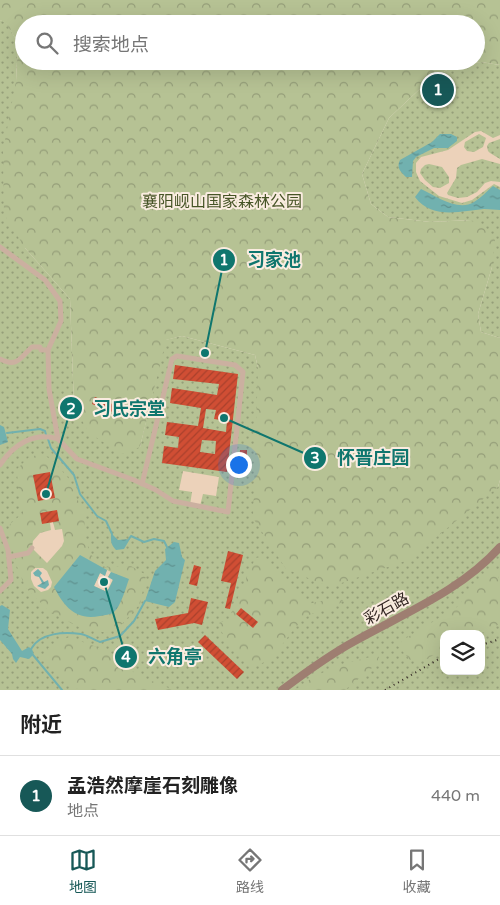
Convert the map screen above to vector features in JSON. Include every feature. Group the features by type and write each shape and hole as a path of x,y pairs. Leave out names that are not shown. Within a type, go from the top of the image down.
{"street":[{"path":"0,247 45,280 60,301 61,321 48,350 48,389 58,439"},
{"path":"0,359 8,363 17,362 32,347 48,350"},
{"path":"0,465 20,444 31,438 50,436 58,439 78,459 142,484 173,501 228,512 243,372 235,365 177,356 172,359 142,484"},
{"path":"0,528 8,550 11,580 0,591"},
{"name":"彩石路","path":"282,690 314,665 447,590 488,561 500,547"},
{"path":"9,557 28,553 32,548"}],"green space":[{"name":"襄阳岘山国家森林公园","path":"0,0 500,0 500,65 485,63 485,15 15,15 15,38 6,23 0,20"},
{"path":"0,20 6,22 15,38 15,70 17,70 25,248 70,299 74,406 140,447 165,340 182,336 255,355 258,368 498,487 500,480 500,690 0,690"},
{"path":"485,63 500,65 500,338 481,332 478,314 492,267 471,220 430,222 388,217 371,204 362,174 389,118 424,85 447,70 485,70"},
{"name":"襄阳岘山国家森林公园","path":"17,70 447,70 424,85 389,118 362,174 371,204 388,217 430,222 471,220 487,229 495,240 492,267 478,314 481,332 500,338 500,480 498,487 408,560 330,587 286,569 253,518 258,368 255,355 182,336 166,340 140,447 122,454 89,433 74,406 70,299 25,248 4,214 3,151"},
{"path":"43,454 55,463 69,479 77,499 85,512 84,533 90,554 105,567 131,566 146,575 140,604 122,624 108,633 81,628 50,612 26,588 18,570 8,532 10,524 23,513 18,489 17,469 29,457"},
{"path":"260,557 308,604 330,599 343,600 335,607 309,615 269,659 254,666 228,641 219,623 229,619 252,565 256,558"},
{"path":"491,567 498,573 500,623 485,632 485,630 440,630 440,653 420,661 410,660 398,646 403,640 457,607"},
{"path":"69,637 105,650 140,677 174,690 80,690 68,685 42,656 51,645"},
{"path":"378,655 378,663 345,690 295,690 335,666"}],"shaded area":[{"path":"481,131 493,138 500,135 500,139 489,143 487,146 490,153 500,159 500,164 482,159 461,165 457,168 456,178 447,193 458,198 467,197 477,192 485,183 491,181 500,182 500,187 494,184 472,200 462,203 439,196 420,181 416,172 416,163 421,157 448,150 475,132","holes":["479,134 486,138 483,147 474,152 467,151 464,147 465,142","429,164 442,167 449,177 449,183 440,188 433,187 425,180 420,173 421,169"]},
{"path":"183,471 219,477 216,496 203,494 200,506 190,505 192,492 179,490"},
{"path":"53,522 55,530 62,529 64,541 47,563 32,548 33,541 40,533 51,530 50,523"},
{"path":"35,568 43,568 47,571 52,582 48,590 41,592 34,586 31,572"},
{"path":"107,570 111,572 108,577 113,579 107,592 94,586 100,573 105,575"}],"water":[{"path":"440,134 451,134 457,137 457,141 448,148 434,148 416,157 413,161 412,177 406,177 399,168 400,160 432,142"},
{"path":"493,186 500,190 500,210 438,211 430,209 415,197 421,189 447,202 468,205"},
{"path":"0,425 4,427 8,442 0,445"},
{"path":"111,533 118,540 130,539 124,549 116,550 114,548 111,542"},
{"path":"174,542 179,543 182,557 185,560 175,602 169,607 145,601 155,571 166,560 165,549"},
{"path":"80,555 107,570 105,576 100,573 94,586 107,592 113,580 108,577 111,572 129,579 121,601 113,613 91,617 77,614 66,606 54,587"},
{"path":"38,569 42,573 40,576 44,582 48,580 49,585 45,589 37,586 42,583 39,577 33,573"},
{"path":"2,605 10,610 8,629 22,651 29,647 31,649 33,655 29,659 20,657 16,663 12,654 0,640 0,606"}],"building":[{"path":"175,365 238,374 227,472 162,463 164,446 178,448 179,437 165,435 167,422 198,426 201,408 170,403 172,388 217,395 219,384 173,379","holes":["206,409 216,410 214,419 227,421 226,432 203,428","202,440 216,441 215,454 200,452"]},
{"path":"95,397 125,409 123,416 92,404"},
{"path":"240,450 247,450 247,463 239,463"},
{"path":"50,472 55,498 38,501 33,475"},
{"path":"57,510 59,521 42,524 40,513"},
{"path":"228,551 243,555 230,609 225,608 231,583 221,581"},
{"path":"194,565 201,567 197,586 189,584"},
{"path":"106,577 109,581 106,586 101,587 99,582 101,578"},
{"path":"191,598 208,602 202,625 194,623 158,630 155,619 188,613"},
{"path":"241,608 258,622 253,628 236,614"},
{"path":"205,635 244,672 237,679 198,642"}],"waterway":[{"path":"7,433 40,429 45,431 46,435"},
{"path":"48,439 51,448 74,475 80,494 97,516 106,521 112,534"},
{"path":"129,539 131,536 144,542 154,539 164,541 167,547"},
{"path":"62,690 33,655 31,649 35,643 47,636 61,633 86,635 100,642 120,636 134,621 145,601"}],"railway":[{"path":"485,644 500,639"},
{"path":"385,690 440,658"}],"place":[{"name":"孟浩然摩崖石刻雕像","path":"438,90"},
{"name":"习家池","path":"205,353"},
{"name":"怀晋庄园","path":"224,418"},
{"name":"习氏宗堂","path":"46,494"},
{"name":"六角亭","path":"104,582"}]}
